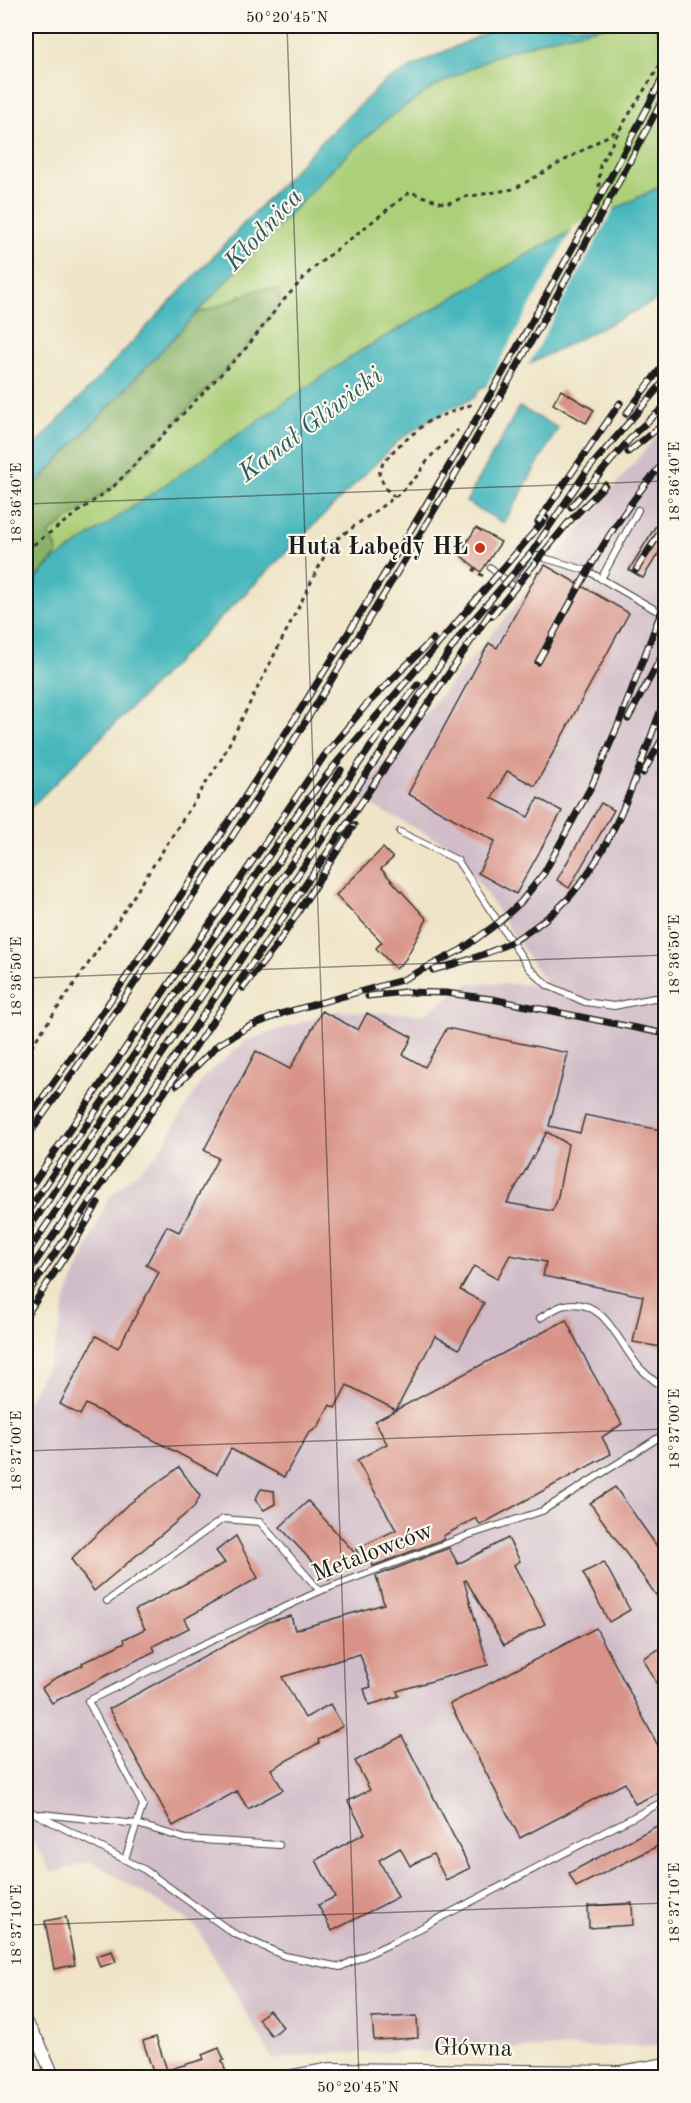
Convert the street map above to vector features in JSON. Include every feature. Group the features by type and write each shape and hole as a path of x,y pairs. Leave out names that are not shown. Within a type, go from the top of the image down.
{"street":[{"path":"26,2023 39,2043 54,2078"},
{"name":"Główna","path":"280,2078 331,2069 621,2072 666,2064"}],"lane":[{"path":"601,579 638,510"},
{"path":"491,568 514,586 537,555 588,571 666,616"},
{"path":"400,832 457,860 529,968 547,985 585,1002 614,1006 654,998 666,999"},
{"path":"540,1318 563,1305 579,1304 598,1313 613,1326 639,1367 666,1388"},
{"name":"Metalowców","path":"137,1824 143,1805 88,1701 188,1652 320,1592 469,1535 542,1511 666,1433"},
{"path":"107,1601 223,1519 260,1522 320,1592"},
{"path":"34,1813 145,1870 233,1933 285,1956 340,1967 394,1942 666,1800"},
{"path":"26,1813 137,1824 186,1839 279,1845"},
{"path":"125,1860 137,1824"}],"path":[{"path":"599,187 600,165 666,55"},
{"path":"26,549 114,486 247,347 281,303 312,269 410,192 446,204 465,196 514,189 620,129"},
{"path":"397,495 386,489 379,474 383,463 397,447 430,420 473,404"},
{"path":"26,1054 119,919 222,758 331,543 397,495 417,476 430,457 458,430"}],"shaded area":[{"path":"665,426 665,2045 314,2054 273,2060 198,1929 183,1917 91,1861 52,1873 26,1829 26,1404 53,1355 67,1296 109,1197 156,1156 205,1076 246,1041 335,1011 424,1014 469,983 547,985 457,850 356,797"}],"green space":[{"path":"606,26 665,26 665,184 544,245 357,353 104,529 52,562 56,546 48,534 114,486 247,347 281,303 241,295 218,308 197,313 331,170 383,122 432,88 495,56 548,39"},
{"path":"261,289 277,290 281,303 247,347 114,486 48,534 56,546 57,554 26,590 26,495 197,313"}],"water":[{"name":"Kłodnica","path":"502,26 606,26 548,39 495,56 432,88 383,122 331,170 26,495 26,455 320,143 385,81"},
{"name":"Kanał Gliwicki","path":"665,184 665,296 479,389 475,397 430,419 399,440 26,812 26,590 52,562 357,353 544,245"},
{"path":"519,407 558,428 504,523 466,502"}],"pier":[{"path":"616,205 526,369 484,390 574,226"}],"building":[{"path":"561,390 594,410 586,423 553,404"},
{"path":"666,509 666,541 643,578 629,570"},
{"name":"Huta Łabędy HŁ","path":"476,528 501,542 481,572 459,554"},
{"path":"545,565 629,613 535,786 507,771 492,798 528,817 538,798 562,811 516,894 478,873 495,841 408,794 489,643 497,648 538,572 540,573"},
{"path":"601,803 614,810 569,888 557,880"},
{"path":"383,848 393,858 381,869 427,919 405,960 396,969 376,948 382,942 336,895"},
{"path":"322,1011 358,1030 367,1013 412,1037 403,1055 425,1067 447,1028 568,1053 549,1126 580,1133 585,1115 666,1131 666,1348 633,1342 643,1296 543,1276 546,1262 510,1255 497,1279 474,1266 460,1290 484,1303 459,1349 435,1336 396,1410 347,1385 335,1408 330,1405 318,1427 308,1434 284,1477 231,1449 217,1474 86,1404 80,1415 60,1404 96,1336 118,1348 159,1272 146,1265 167,1226 179,1232 218,1158 204,1150 256,1051 290,1069","holes":["547,1132 568,1144 557,1201 552,1211 507,1203"]},
{"path":"566,1320 622,1424 602,1437 611,1454 480,1525 476,1518 443,1536 444,1539 373,1566 371,1560 363,1564 356,1549 396,1530 357,1460 387,1444 375,1421"},
{"path":"179,1467 200,1496 194,1507 94,1591 71,1559 125,1507"},
{"path":"615,1487 666,1559 666,1609 590,1503"},
{"path":"261,1489 274,1491 275,1504 264,1510 255,1500"},
{"path":"308,1501 354,1552 329,1580 280,1527"},
{"path":"236,1536 258,1578 184,1619 189,1628 153,1646 155,1651 52,1703 42,1688 54,1679 145,1629 135,1610 225,1563 216,1551"},
{"path":"508,1538 520,1561 514,1565 545,1624 504,1645 466,1580 464,1581 488,1665 397,1691 399,1696 369,1705 364,1689 371,1687 360,1654 282,1677 305,1718 330,1704 343,1726 318,1740 319,1743 271,1769 283,1790 248,1809 237,1791 173,1826 109,1709 268,1622 291,1616 295,1630 384,1604 376,1576 449,1548 458,1564"},
{"path":"604,1562 630,1610 609,1622 583,1573"},
{"path":"596,1628 666,1761 666,1789 635,1804 625,1783 520,1838 450,1704"},
{"path":"659,1649 666,1662 666,1701 643,1658"},
{"path":"402,1736 470,1868 446,1880 433,1854 410,1866 400,1848 379,1860 398,1897 332,1931 318,1905 335,1897 316,1860 365,1833 348,1801 370,1790 355,1761"},
{"path":"666,1821 666,1842 576,1887 569,1873"},
{"path":"632,1903 633,1925 589,1928 588,1906"},
{"path":"66,1917 75,1965 54,1969 45,1921"},
{"path":"112,1951 116,1962 100,1967 96,1956"},
{"path":"269,2010 283,2027 272,2036 258,2019"},
{"path":"417,2016 418,2038 374,2040 372,2018"},
{"path":"156,2037 167,2070 204,2059 202,2055 219,2048 226,2072 210,2078 155,2078 143,2041"}],"railway":[{"path":"26,1121 131,971 346,636 489,398 666,71"},
{"path":"26,1139 200,886 364,627 519,363 666,93"},
{"path":"626,414 666,361"},
{"path":"26,1276 462,633 532,552 586,472 666,379"},
{"path":"538,522 620,403"},
{"path":"571,507 636,432 666,405"},
{"path":"628,452 666,422"},
{"path":"538,662 612,532 628,507 666,460"},
{"path":"492,616 567,524 605,485"},
{"path":"26,1214 304,804 546,518"},
{"path":"636,570 666,523"},
{"path":"177,1085 219,1044 248,1027 283,1013 402,980 461,950 498,923 520,903 544,873 592,785 619,723 666,599"},
{"path":"26,1296 494,607"},
{"path":"26,1194 324,756 366,705 433,639"},
{"path":"628,719 666,648"},
{"path":"26,1255 371,746 418,684"},
{"path":"433,970 473,958 511,942 543,921 572,894 603,849 616,825 666,696"},
{"path":"643,773 666,732"},
{"path":"26,1233 341,770"},
{"path":"243,988 277,945 354,825"},
{"path":"368,996 404,992 446,993 492,999 666,1034"},
{"path":"26,1316 98,1203"}],"place":[{"name":"Huta Łabędy HŁ","path":"480,548"}]}
